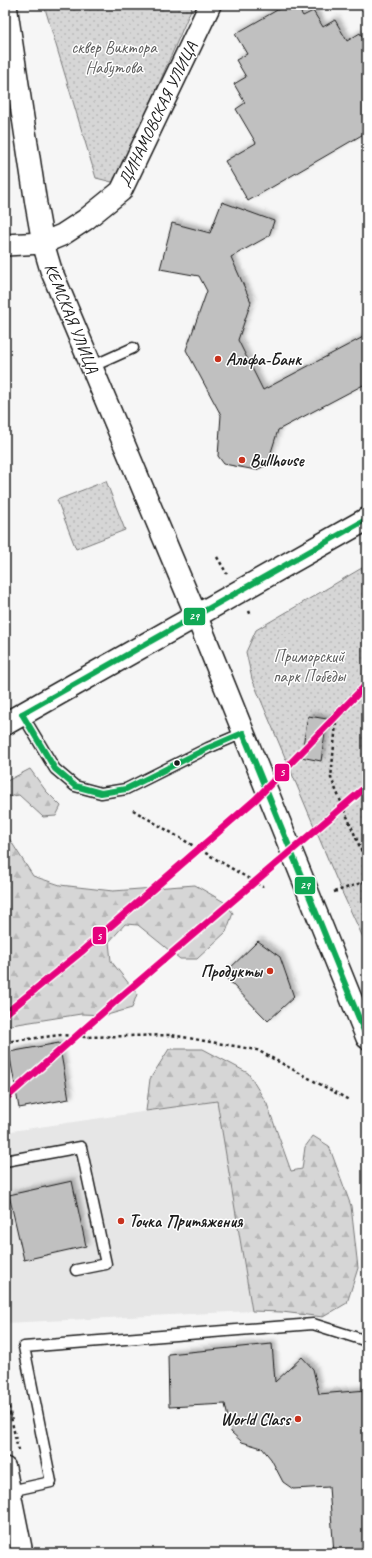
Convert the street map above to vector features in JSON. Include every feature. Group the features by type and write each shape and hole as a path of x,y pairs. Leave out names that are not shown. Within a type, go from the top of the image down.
{"street":[{"name":"КЕМСКАЯ УЛИЦА","path":"6,5 8,38 36,204 43,243 51,270 196,615 367,1038"},
{"name":"ДИНАМОВСКАЯ УЛИЦА","path":"5,245 43,243 62,235 85,220 121,191 210,5"},
{"path":"14,719 367,519"},
{"path":"5,1468 22,1553"}],"lane":[{"path":"91,367 133,348"},
{"path":"14,719 55,768 75,786 101,793 126,789 208,748 243,733"},
{"path":"5,1161 80,1147 106,1264 76,1270"},
{"path":"10,1491 51,1482 24,1347 313,1324 367,1341"}],"path":[{"path":"336,723 331,778 367,864"},
{"path":"133,810 263,886"},
{"path":"334,892 367,881"},
{"path":"5,1042 60,1035 85,1037 171,1035 258,1050 349,1100"}],"shaded area":[{"name":"Точка Притяжения","path":"217,1101 252,1311 5,1323 5,1132"}],"green space":[{"name":"сквер Виктора Набутова","path":"44,5 193,5 116,183 96,178"},
{"path":"106,481 125,530 76,549 57,500"},
{"name":"Приморский парк Победы","path":"367,565 367,946 341,890 252,679 246,652 256,630"},
{"path":"30,769 46,791 61,806 56,816 43,817 19,795 7,797 5,799 5,782"},
{"path":"5,832 33,876 60,885 113,891 195,885 224,902 233,913 226,932 197,959 180,959 138,925 125,924 109,942 111,961 137,994 132,1008 107,1015 81,1014 5,1026"},
{"path":"169,1049 203,1049 248,1073 267,1104 291,1171 302,1169 305,1147 313,1136 329,1146 351,1206 358,1268 347,1303 323,1317 282,1312 252,1311 217,1101 146,1111 150,1079"}],"building":[{"path":"286,5 296,5 303,16 313,11 323,27 335,20 347,41 360,33 367,45 367,132 248,201 225,161 256,143 236,109 245,103 234,84 246,77 236,60 247,54 235,34"},
{"path":"222,202 274,221 269,236 231,257 251,302 238,340 263,390 367,335 367,383 278,430 267,465 256,470 224,464 218,456 221,415 186,350 207,291 199,276 160,269 172,223 210,233"},
{"path":"308,716 327,719 321,761 301,757"},
{"path":"258,941 280,957 294,997 268,1021 223,975"},
{"path":"59,1043 69,1099 19,1108 9,1052"},
{"path":"72,1181 86,1246 24,1260 9,1195"},
{"name":"World Class","path":"272,1344 275,1382 302,1357 313,1369 319,1394 367,1390 367,1553 334,1553 329,1487 293,1489 283,1482 271,1459 262,1448 242,1442 231,1432 225,1404 169,1407 168,1354"}],"transit line":[{"name":"29","path":"22,714 367,519"},
{"name":"5","path":"5,1014 81,952 256,799 367,684"},
{"name":"29","path":"22,714 55,769 75,786 101,793 126,789 208,748 243,733"},
{"name":"29","path":"243,733 367,1038"},
{"name":"5","path":"5,1099 125,993 367,786"}],"place":[{"name":"Альфа-Банк","path":"218,359"},
{"name":"Bullhouse","path":"242,460"},
{"name":"Продукты","path":"270,971"},
{"name":"Точка Притяжения","path":"121,1221"},
{"name":"World Class","path":"298,1419"}]}
